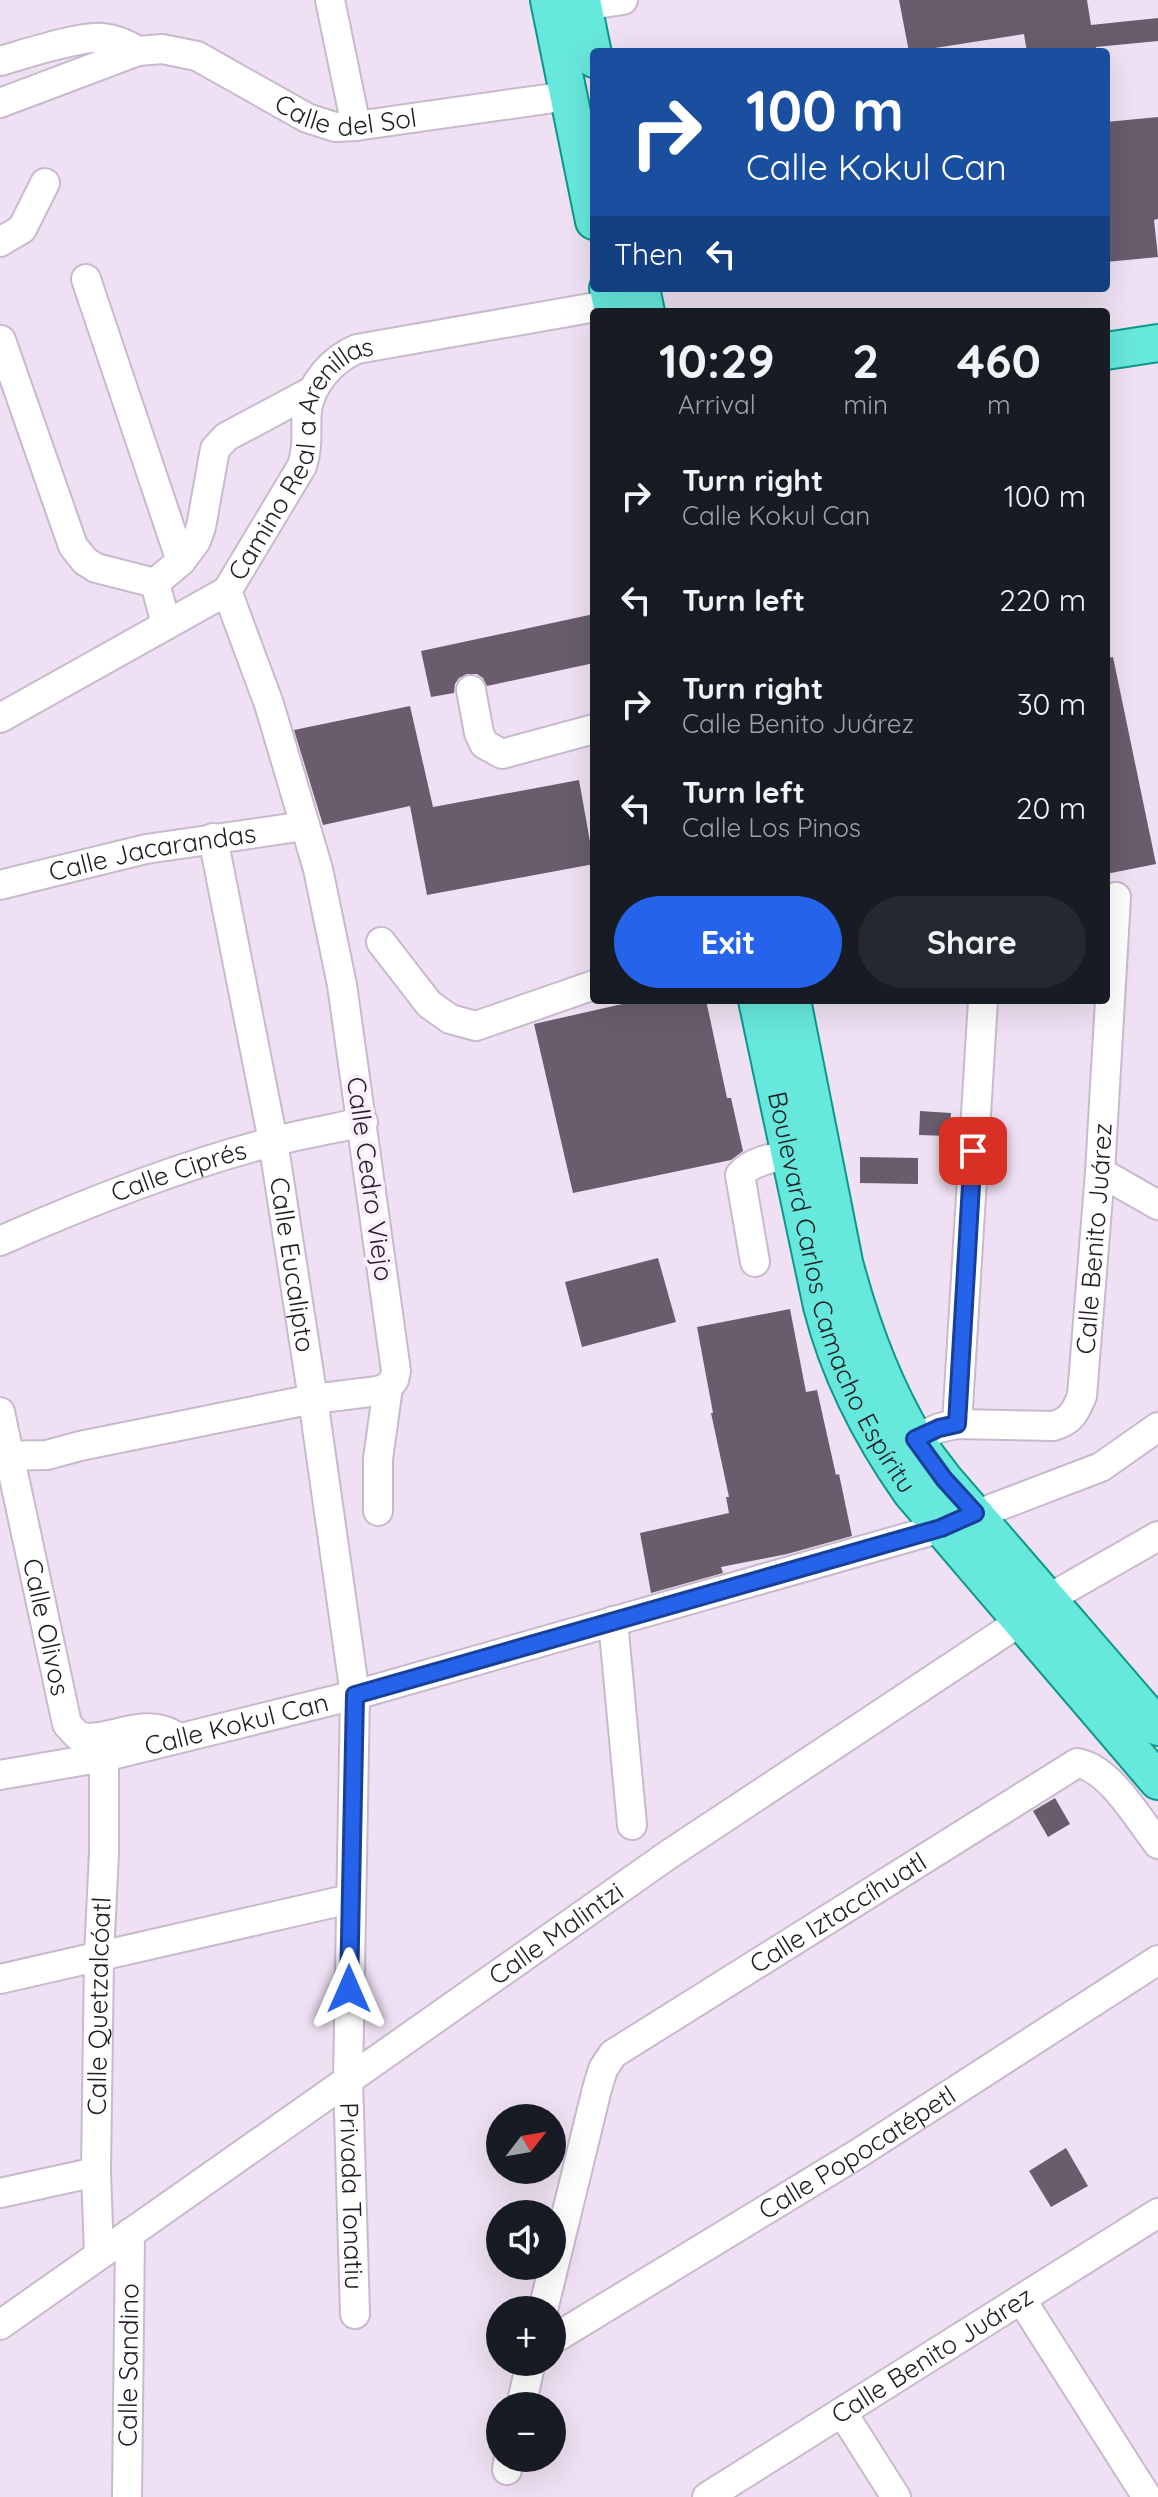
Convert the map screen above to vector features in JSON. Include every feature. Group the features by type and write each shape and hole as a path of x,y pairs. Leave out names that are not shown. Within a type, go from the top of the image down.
{"main road":[{"path":"571,2 590,49"},
{"path":"571,2 568,96 590,202"},
{"path":"1110,350 1158,343"},
{"name":"Boulevard Carlos Camacho Espíritu","path":"758,1004 829,1336 854,1396 899,1446 944,1479 975,1513 1035,1610 1158,1781"},
{"name":"Boulevard Carlos Camacho Espíritu","path":"793,1004 844,1262 911,1492 941,1528 1035,1610 1158,1727"}],"street":[{"path":"330,0 356,126"},
{"path":"571,2 623,0"},
{"path":"0,61 86,39 102,38 138,51"},
{"name":"Calle del Sol","path":"138,51 162,49 197,56 307,118 335,127 568,96"},
{"path":"0,103 138,51"},
{"path":"0,242 22,229 45,183"},
{"path":"86,279 181,561"},
{"name":"Camino Real a Arenillas","path":"0,718 227,591 302,466 308,449 307,410 312,391 343,355 357,349 627,300"},
{"path":"1,340 73,546 85,561 96,568 155,583"},
{"path":"155,583 181,561 196,541 215,449 226,437 312,391"},
{"path":"155,583 166,624"},
{"name":"Calle Cedro Viejo","path":"227,591 269,704 318,869 342,985 396,1371 388,1387 378,1459 378,1511"},
{"path":"471,690 484,744 502,754 590,730"},
{"name":"Calle Jacarandas","path":"0,885 146,849 305,826"},
{"name":"Calle Eucalipto","path":"213,838 273,1141 355,1695 350,1899"},
{"name":"Calle Benito Juárez","path":"1110,1000 1116,897"},
{"path":"381,942 429,1004 450,1019 476,1026 590,986"},
{"path":"957,1424 983,1004"},
{"name":"Calle Benito Juárez","path":"899,1446 939,1428 957,1424 1053,1426 1066,1422 1077,1409 1082,1396 1110,1004"},
{"name":"Calle Ciprés","path":"0,1241 134,1187 273,1141 363,1122"},
{"path":"755,1262 740,1175 746,1168 766,1159 790,1155"},
{"path":"1100,1172 1158,1205"},
{"path":"4,1456 47,1455 313,1399 388,1387"},
{"name":"Calle Olivos","path":"0,1412 4,1456 67,1724 78,1736 87,1738 149,1727 161,1728 179,1738"},
{"name":"Calle Kokul Can","path":"0,1775 104,1757 355,1695 941,1528 1101,1467 1158,1427"},
{"path":"1035,1610 1158,1536"},
{"name":"Calle Malintzi","path":"0,2325 668,1855 1035,1610"},
{"path":"613,1621 632,1825"},
{"name":"Calle Quetzalcóatl","path":"99,2254 96,2172 104,1757"},
{"name":"Calle Iztaccíhuatl","path":"546,2296 603,2069 613,2054 1077,1763 1096,1770 1110,1782 1158,1844"},
{"path":"0,1979 350,1899"},
{"name":"Privada Tonatiu","path":"350,1899 348,2079 355,2314"},
{"name":"Calle Popocatépetl","path":"566,2331 859,2153 1158,1960"},
{"path":"0,2193 96,2172"},
{"name":"Calle Benito Juárez","path":"707,2497 1158,2213"},
{"name":"Calle Sandino","path":"127,2497 130,2233"},
{"path":"1021,2299 1147,2497"},
{"path":"842,2412 896,2497"}],"building":[{"path":"899,0 1087,0 1091,25 1158,18 1158,41 1096,48 1026,48 1024,34 935,48 908,48"},
{"path":"1158,117 1158,219 1154,220 1158,257 1110,262 1110,122"},
{"path":"590,615 590,664 487,686 477,674 467,674 459,678 454,693 431,697 421,651"},
{"path":"1110,657 1113,657 1156,864 1110,873"},
{"path":"410,706 433,807 579,780 590,842 590,865 427,895 410,806 323,825 294,730"},
{"path":"622,1004 707,1004 727,1098 731,1098 743,1151 731,1160 573,1193 534,1024"},
{"path":"920,1111 951,1113 949,1136 919,1135"},
{"path":"860,1157 918,1158 918,1184 860,1183"},
{"path":"658,1258 676,1322 582,1347 565,1282"},
{"path":"790,1309 806,1392 817,1390 852,1536 787,1554 721,1567 723,1573 651,1593 640,1533 729,1513 726,1497 729,1497 697,1327"},
{"path":"1055,1798 1070,1824 1048,1837 1033,1811"},
{"path":"1066,2148 1088,2186 1051,2207 1029,2171"}],"route":[{"path":"349,1989 355,1695 941,1528 975,1513 944,1479 915,1439 957,1424 973,1151"}]}
